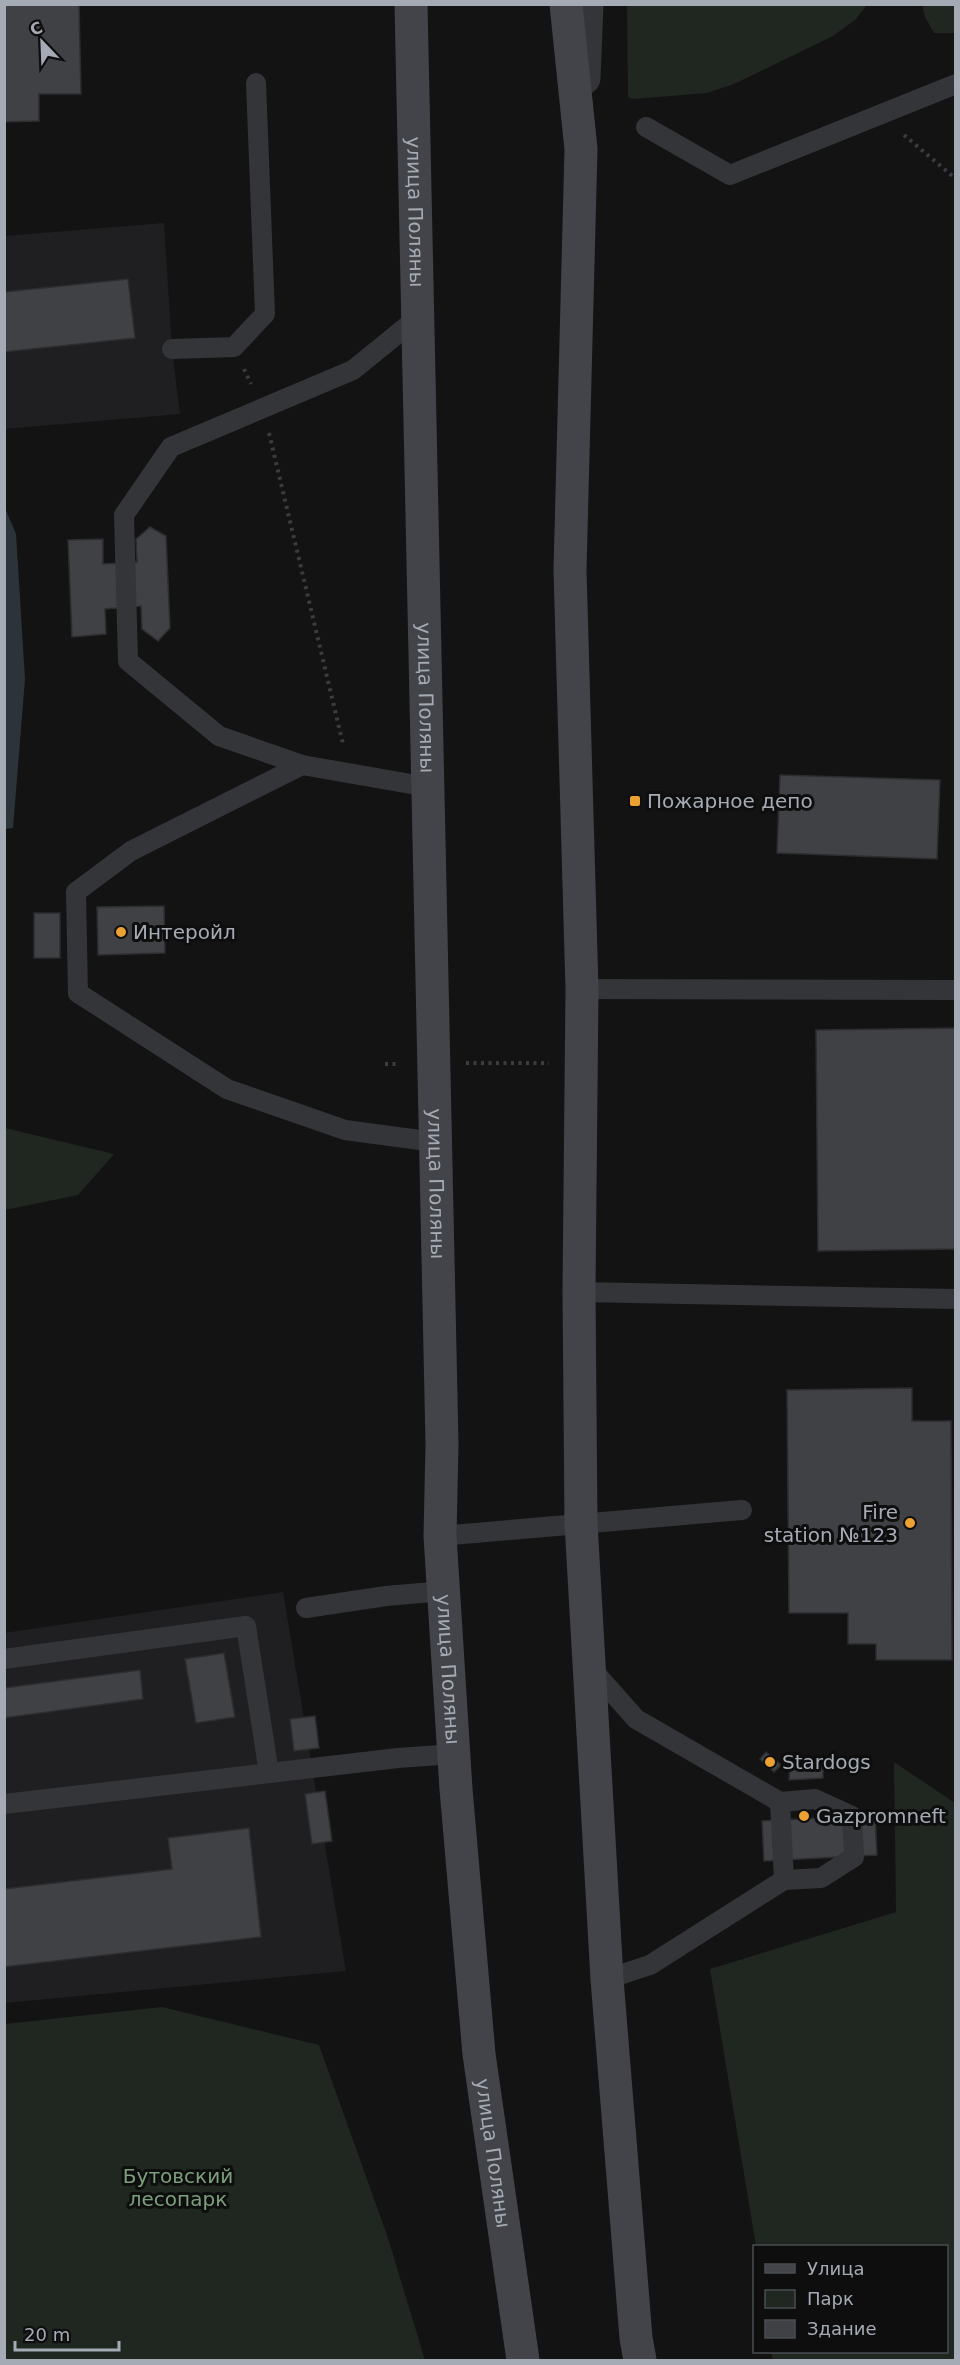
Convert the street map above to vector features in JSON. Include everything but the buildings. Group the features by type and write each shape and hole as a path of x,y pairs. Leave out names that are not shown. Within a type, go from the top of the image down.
{"main road":[{"name":"улица Поляны","path":"411,4 442,1444 440,1536 454,1754 479,2054 523,2361"},
{"path":"566,4 581,148 570,570 582,989 579,1292 580,1523 607,1979 635,2326 640,2361"}],"street":[{"path":"581,148 587,4"}],"lane":[{"path":"172,349 234,347 265,314 256,83"},
{"path":"646,127 730,176 956,84"},
{"path":"417,318 353,370 171,447 124,515 128,661 219,736 302,765 428,787"},
{"path":"302,765 131,851 76,892 78,993 228,1089 345,1130 435,1142"},
{"path":"582,989 956,990"},
{"path":"579,1292 956,1299"},
{"path":"440,1536 742,1510"},
{"path":"306,1608 443,1590"},
{"path":"4,1659 246,1626 269,1773"},
{"path":"588,1665 636,1719 780,1802 815,1799 852,1816 854,1857 821,1878 784,1880 650,1965 607,1979"},
{"path":"4,1804 454,1754"},
{"path":"780,1802 784,1880"}],"path":[{"path":"881,115 956,179"},
{"path":"234,347 263,408 350,774"},
{"path":"385,1064 581,1063"}],"shaded area":[{"path":"164,223 172,349 180,414 5,429 5,236"},
{"path":"5,508 16,534 25,679 13,828 5,829"},
{"path":"283,1592 346,1971 5,2003 4,1633"}],"green space":[{"path":"627,4 867,5 856,19 833,36 734,84 707,93 633,99 628,97"},
{"path":"922,5 955,5 955,33 934,33 925,17"},
{"path":"5,1128 114,1154 78,1195 5,1210"},
{"path":"894,1762 955,1803 955,2360 773,2360 771,2353 948,2353 948,2245 756,2245 710,1969 896,1912"},
{"name":"Бутовский лесопарк","path":"162,2007 319,2045 387,2235 425,2360 5,2360 5,2024"}],"place":[{"name":"Пожарное депо","path":"635,801"},
{"name":"Интеройл","path":"121,932"},
{"name":"Fire station №123","path":"910,1523"},
{"name":"Stardogs","path":"770,1762"},
{"name":"Gazpromneft","path":"804,1816"}]}
